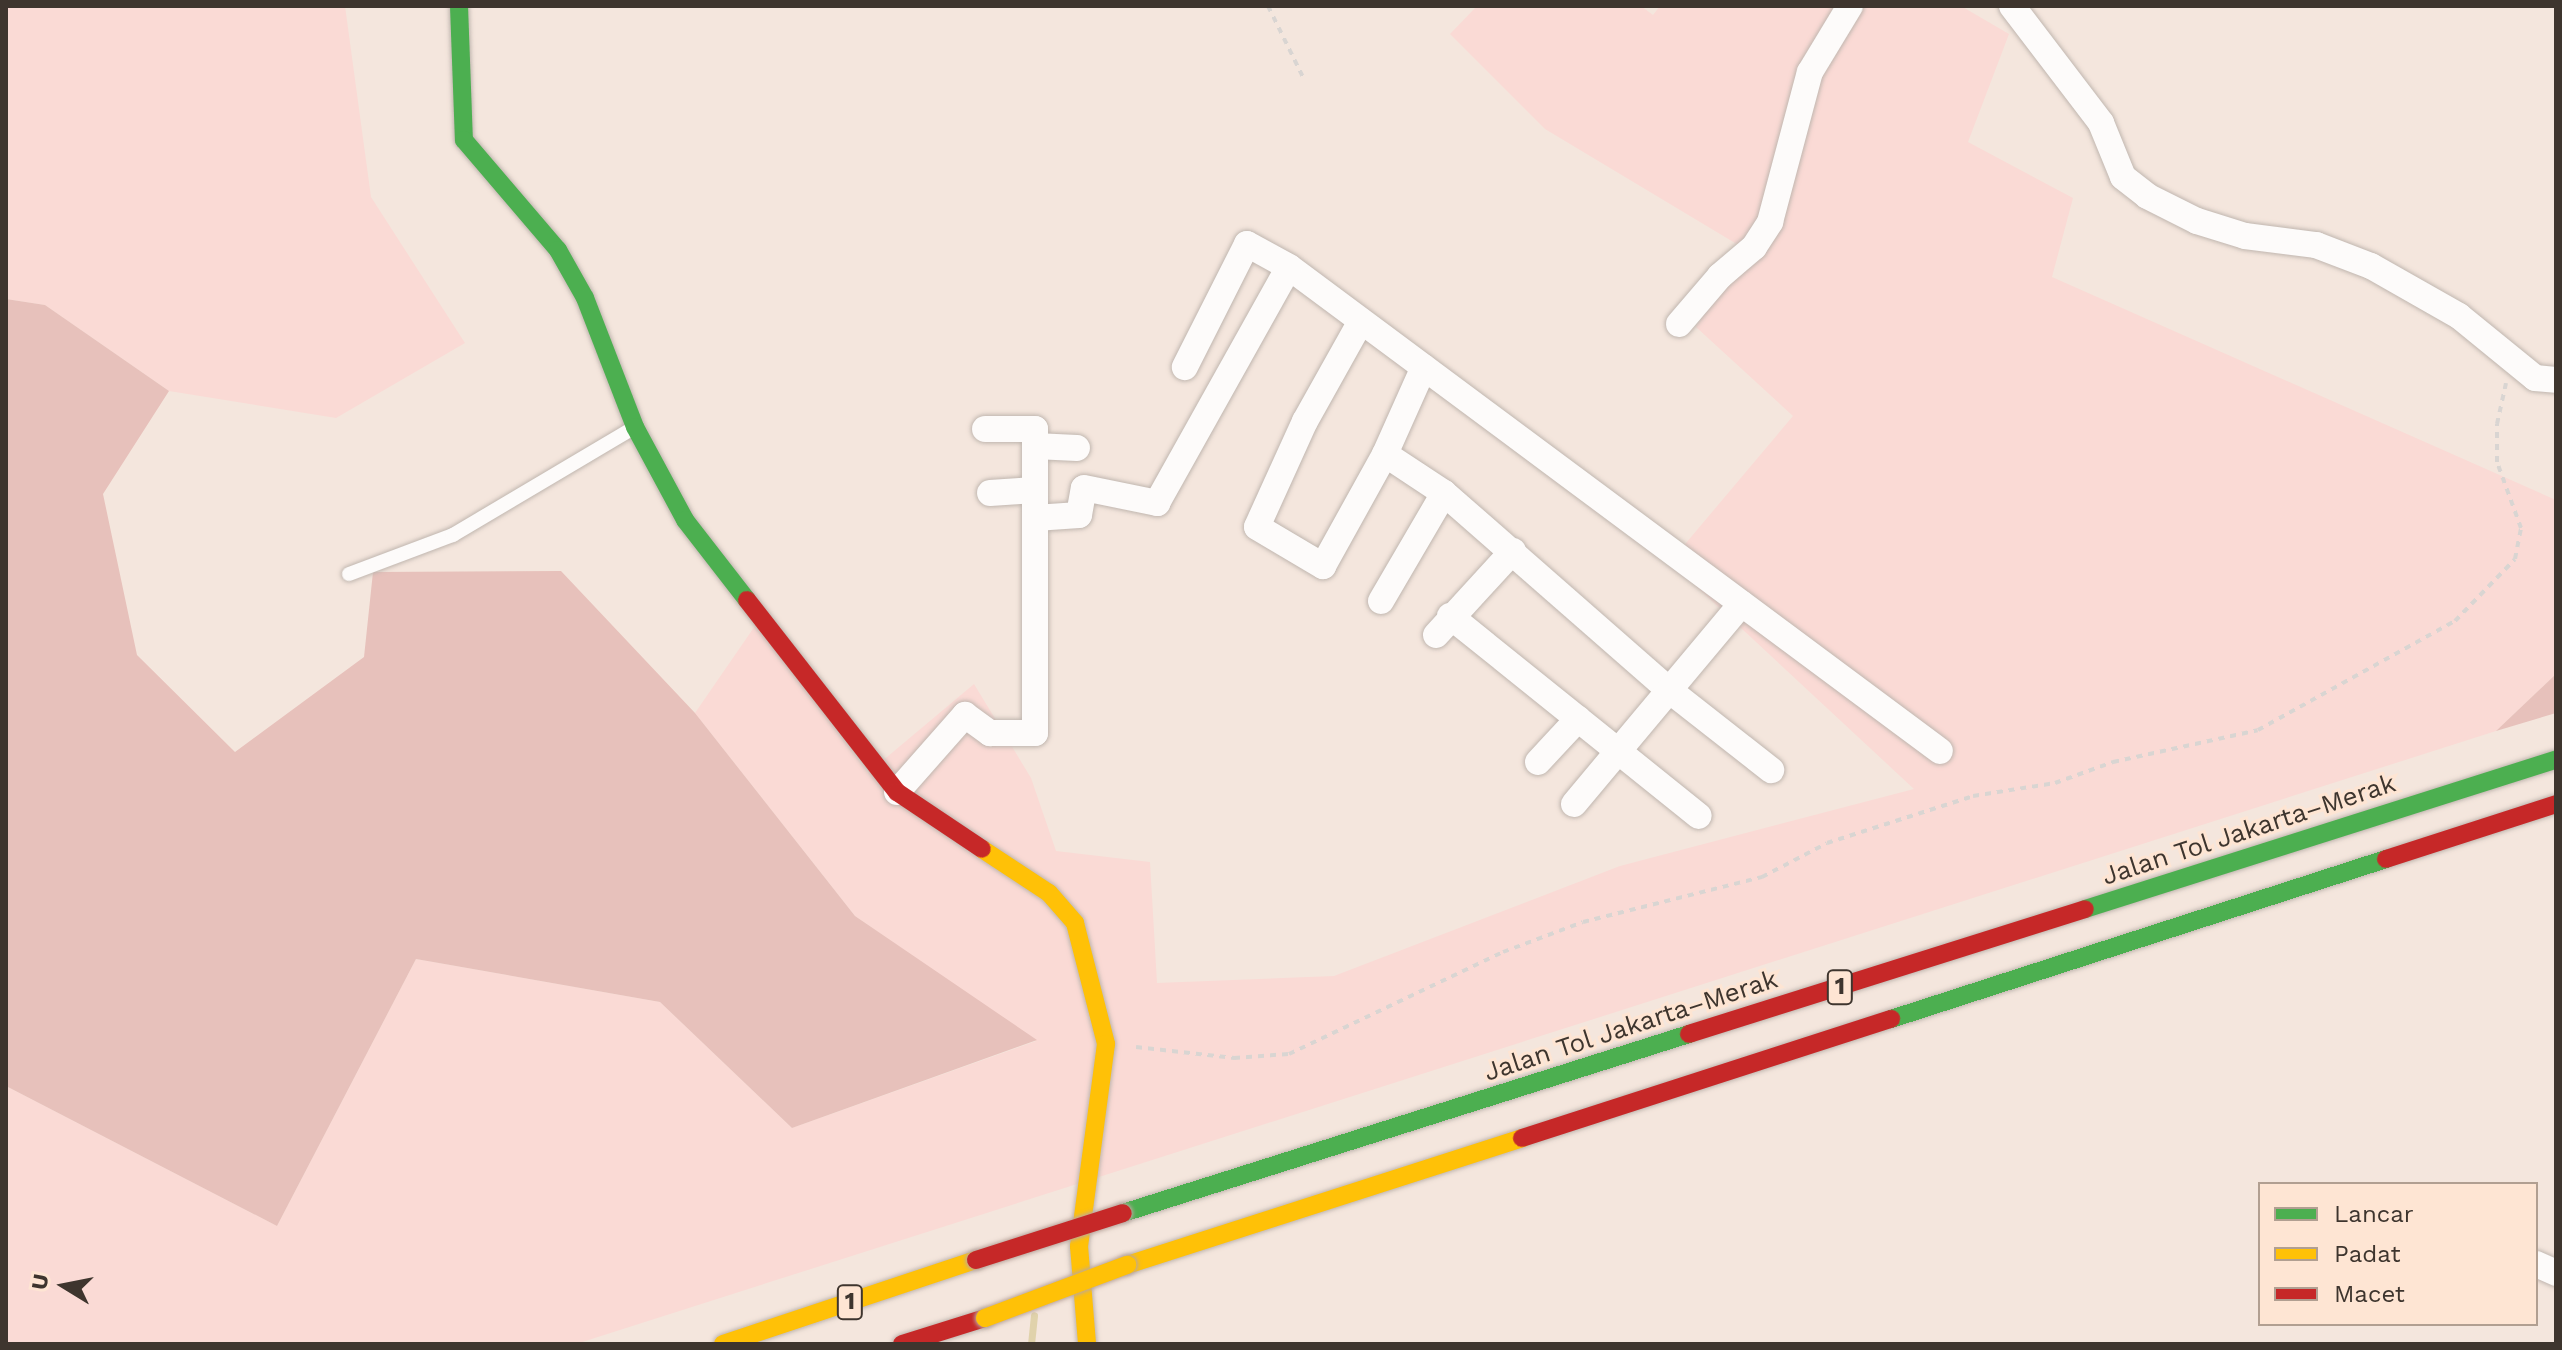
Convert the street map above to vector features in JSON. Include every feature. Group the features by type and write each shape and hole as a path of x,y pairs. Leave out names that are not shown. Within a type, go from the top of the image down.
{"main road":[{"path":"459,6 464,140 558,250 585,298 635,427 685,520 897,792 1063,907 1086,953 1106,1044 1079,1246 1087,1344"},
{"name":"Jalan Tol Jakarta–Merak","path":"723,1344 1123,1213 2556,760"},
{"name":"1","path":"902,1344 985,1318 1127,1265 2556,804"}],"street":[{"path":"1679,324 1720,276 1754,247 1770,222 1810,72 1850,6"},
{"path":"2012,6 2101,123 2123,177 2147,196 2197,221 2245,236 2316,245 2371,266 2459,316 2535,378 2556,380"},
{"path":"1185,367 1247,244 1289,267 1940,751"},
{"path":"1035,518 1079,515 1084,488 1157,503 1289,267"},
{"path":"1361,321 1305,421 1257,527 1323,566 1385,454 1424,367"},
{"path":"897,792 965,715 990,733 1035,733 1035,429 985,429"},
{"path":"1035,446 1077,448"},
{"path":"1385,454 1444,493 1669,690 1771,770"},
{"path":"990,493 1035,490"},
{"path":"1381,601 1444,493"},
{"path":"1513,551 1443,626 1578,719 1699,816"},
{"path":"1574,804 1741,604"},
{"path":"1538,762 1578,719"}],"lane":[{"path":"349,574 453,535 635,427"}],"path":[{"path":"1268,6 1303,77"},
{"path":"1106,1044 1234,1058 1289,1054 1503,952 1583,922 1762,877 1827,843 1973,796 2055,783 2113,762 2258,730 2455,621 2515,559 2521,528 2497,462 2497,424 2511,361"}],"shaded area":[{"path":"6,6 345,6 371,197 465,343 336,418 169,391 45,305 6,299"},
{"path":"1477,6 1641,6 1653,15 1660,6 1961,6 2009,34 1968,142 2073,198 2052,277 2556,500 2556,674 2496,731 576,1344 6,1344 6,1086 277,1226 416,959 660,1002 792,1128 1036,1041 855,916 695,713 757,623 868,773 974,684 1031,778 1056,851 1150,862 1157,983 1334,976 1620,866 1914,789 1670,562 1793,416 1696,327 1745,249 1545,129 1450,34"},
{"path":"6,299 45,305 169,391 103,494 137,655 235,752 364,657 373,572 561,571 695,713 855,916 1037,1040 792,1128 660,1002 416,959 277,1226 6,1086"},
{"path":"2556,674 2556,713 2496,731"}],"waterway":[{"path":"1031,1344 1034,1315"}],"traffic: fast":[{"path":"459,6 464,140 558,250 585,298 635,427 685,520 747,600"},
{"path":"2085,909 2556,760"},
{"path":"1891,1019 2386,859"},
{"path":"1123,1213 1689,1034"}],"traffic: slow":[{"path":"982,849 1049,893 1075,923 1106,1044 1079,1246 1087,1344"},
{"path":"1127,1265 1522,1138"},
{"path":"723,1344 976,1260"},
{"path":"985,1318 1127,1265"}],"traffic: jam":[{"path":"747,600 897,792 982,849"},
{"path":"2386,859 2556,804"},
{"path":"1689,1034 2085,909"},
{"path":"1522,1138 1891,1019"},
{"path":"976,1260 1123,1213"},
{"path":"902,1344 985,1318"}]}
